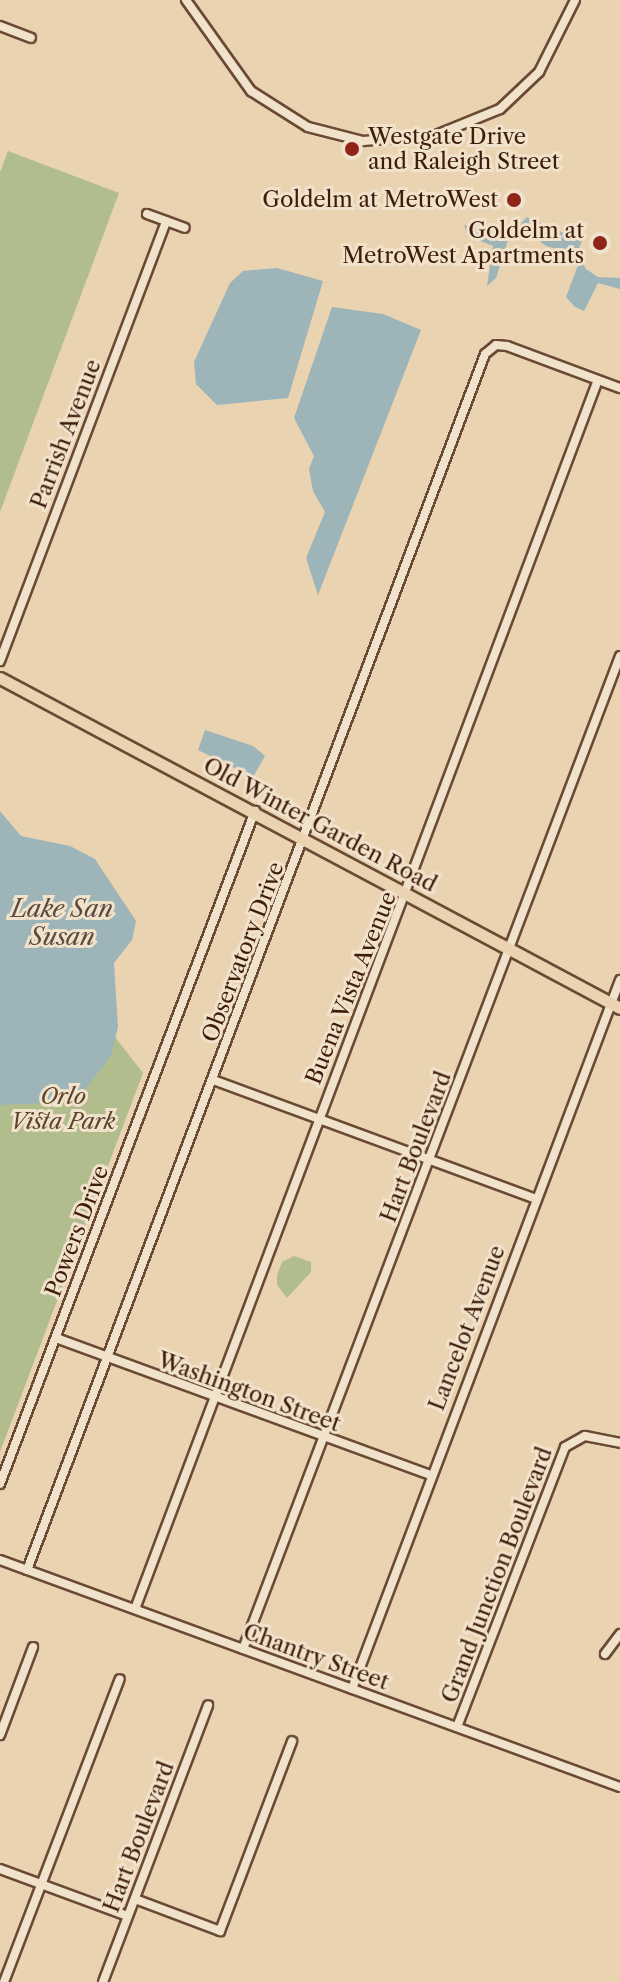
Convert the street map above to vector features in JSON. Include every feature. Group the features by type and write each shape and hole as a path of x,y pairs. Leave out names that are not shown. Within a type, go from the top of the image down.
{"main road":[{"name":"Old Winter Garden Road","path":"0,678 255,811 616,1006"}],"street":[{"path":"186,0 251,91 308,127 379,141 447,132 500,109 539,72 575,0"},
{"path":"0,26 31,38"},
{"path":"147,214 185,228"},
{"name":"Parrish Avenue","path":"0,661 166,221"},
{"name":"Observatory Drive","path":"27,1570 492,347 507,346 598,380"},
{"path":"598,380 620,388"},
{"name":"Buena Vista Avenue","path":"135,1609 212,1398 407,894 598,380"},
{"name":"Hart Boulevard","path":"243,1649 620,656"},
{"name":"Powers Drive","path":"0,1484 255,811"},
{"name":"Lancelot Avenue","path":"352,1689 536,1199 616,1006 620,980"},
{"path":"213,1080 317,1122 536,1199"},
{"name":"Washington Street","path":"56,1338 212,1398 431,1475"},
{"name":"Grand Junction Boulevard","path":"457,1727 565,1447 585,1436 620,1443"},
{"name":"Chantry Street","path":"0,1560 620,1787"},
{"path":"605,1654 620,1634"},
{"path":"0,1735 33,1647"},
{"path":"4,1982 120,1679"},
{"name":"Hart Boulevard","path":"103,1982 208,1705"},
{"path":"135,1899 220,1931 292,1741"},
{"path":"0,1869 128,1916"}],"green space":[{"path":"8,151 119,193 0,512 0,172"},
{"name":"Orlo Vista Park","path":"94,1010 143,1073 0,1452 0,1052"},
{"path":"294,1256 311,1262 311,1272 287,1298 277,1285 277,1275 282,1262"}],"water":[{"path":"527,217 582,241 577,253 586,269 598,277 620,278 620,289 598,283 584,311 575,307 566,297 578,265 572,253 546,246 532,235 508,240 496,278 487,286 493,246 468,236 464,225 511,234"},
{"path":"277,268 323,281 288,398 217,405 196,384 194,362 230,283 243,271"},
{"path":"332,307 383,314 421,330 318,595 306,558 325,512 313,491 309,469 314,456 294,418"},
{"path":"205,730 253,746 265,756 253,777 198,750"},
{"name":"Lake San Susan","path":"0,811 21,836 70,846 95,859 136,921 132,940 114,963 118,1027 111,1056 82,1093 66,1102 0,1105"}],"place":[{"name":"Westgate Drive and Raleigh Street","path":"352,149"},
{"name":"Goldelm at MetroWest","path":"514,200"},
{"name":"Goldelm at MetroWest Apartments","path":"600,243"}]}
